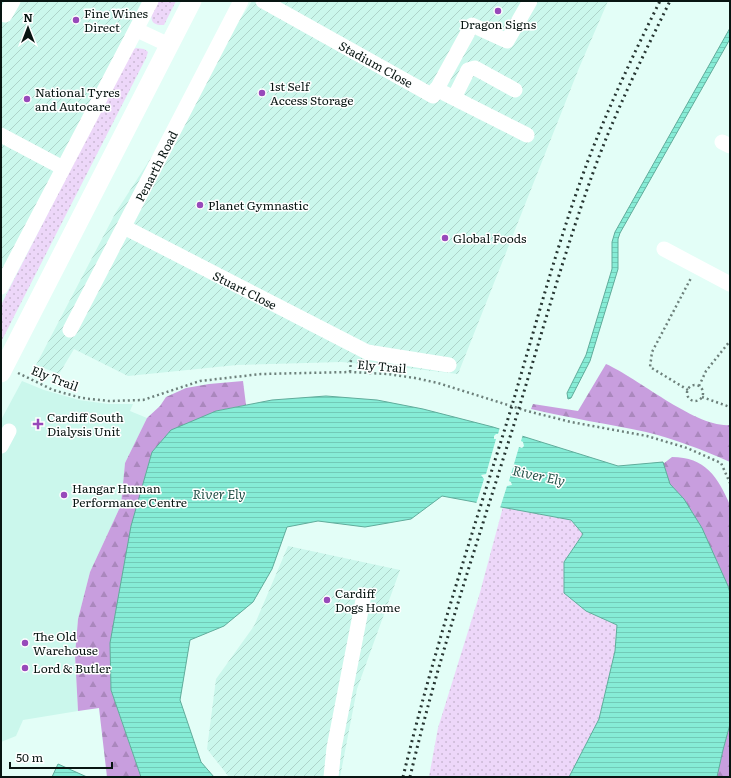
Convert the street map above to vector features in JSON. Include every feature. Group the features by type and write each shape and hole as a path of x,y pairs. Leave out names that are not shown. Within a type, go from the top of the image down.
{"main road":[{"path":"5,371 192,1"}],"street":[{"path":"6,15 13,1"},
{"path":"1,287 151,1"},
{"name":"Penarth Road","path":"70,330 241,1"},
{"name":"Stadium Close","path":"263,1 433,96 436,89"},
{"path":"527,135 436,89 472,25 507,41 530,1"},
{"path":"136,30 169,45"},
{"path":"454,98 468,70 475,68 516,90"},
{"path":"1,135 64,168"},
{"name":"Stuart Close","path":"124,227 367,352 449,366"},
{"path":"664,250 730,284"},
{"path":"1,446 9,431"},
{"path":"332,777 334,748 364,596"}],"path":[{"path":"688,390 650,367 652,352 697,267"},
{"path":"699,386 706,371 730,341"},
{"name":"Ely Trail","path":"5,371 53,390 82,398 108,401 144,400 200,381 261,374 350,372 388,374 415,378 438,383 527,411 572,422 648,436 687,448 721,463 730,483"},
{"path":"691,386 699,386 704,392 702,397 698,401 693,401 687,396 688,390 691,386"},
{"path":"702,397 730,407"}],"shaded area":[{"path":"1,1 142,1 1,283"},
{"path":"157,1 176,1 164,25 158,25 152,20 153,9"},
{"path":"252,1 608,1 579,68 458,374 341,362 237,365 128,376 74,349 59,374 36,365 116,212"},
{"path":"136,48 144,49 148,52 146,58 1,342 1,305 131,51"},
{"path":"22,381 44,390 79,400 108,404 133,404 130,411 147,418 125,463 121,505 90,572 78,619 75,655 78,711 23,720 16,736 1,742 1,420"},
{"path":"503,507 571,520 583,534 564,562 586,611 617,625 615,651 599,719 569,777 429,777 438,728 479,596"},
{"path":"288,546 400,570 357,689 340,777 229,777 207,749 216,679 254,626"}],"green space":[{"path":"606,364 684,411 716,424 730,425 730,462 689,445 646,432 531,409 533,404 578,411"},
{"path":"243,381 246,405 216,411 110,643 111,690 141,777 107,777 99,708 78,711 75,655 78,619 90,572 121,505 125,463 147,418 160,406 166,397 186,388"},
{"path":"672,457 693,461 709,470 721,486 730,505 730,613 671,490 663,464"},
{"path":"730,694 730,777 711,777"}],"water":[{"path":"730,28 730,39 620,233 618,239 618,269 590,361 571,398 568,399 567,393 586,355 612,269 612,242 615,232"},
{"name":"River Ely","path":"326,396 377,400 423,409 493,427 618,466 663,462 670,484 684,499 702,528 730,593 730,724 717,777 569,777 599,719 615,651 617,625 586,611 564,593 564,562 583,534 571,520 442,496 411,519 365,527 318,521 287,527 272,569 253,602 224,626 190,640 180,700 201,762 214,777 141,777 111,690 110,643 131,526 152,452 171,430 216,411 272,400"},
{"path":"58,764 87,777 52,777"}],"pier":[{"path":"500,427 523,434 521,441 523,442 524,446 522,448 519,447 509,481 512,485 507,486 500,508 476,504 484,479 481,475 486,474 496,439 494,439 494,436 498,434"}],"railway":[{"path":"403,777 439,643 507,422 564,229 586,166 603,124 630,62 660,1"},
{"path":"410,777 432,691 457,606 582,203 602,148 620,106 670,1"}],"place":[{"name":"Dragon Signs","path":"498,11"},
{"name":"Fine Wines Direct","path":"76,20"},
{"name":"1st Self Access Storage","path":"262,93"},
{"name":"National Tyres and Autocare","path":"27,99"},
{"name":"Planet Gymnastic","path":"200,205"},
{"name":"Global Foods","path":"445,238"},
{"name":"Cardiff South Dialysis Unit","path":"38,424"},
{"name":"Hangar Human Performance Centre","path":"64,495"},
{"name":"Cardiff Dogs Home","path":"327,600"},
{"name":"The Old Warehouse","path":"25,643"},
{"name":"Lord & Butler","path":"25,668"}]}
